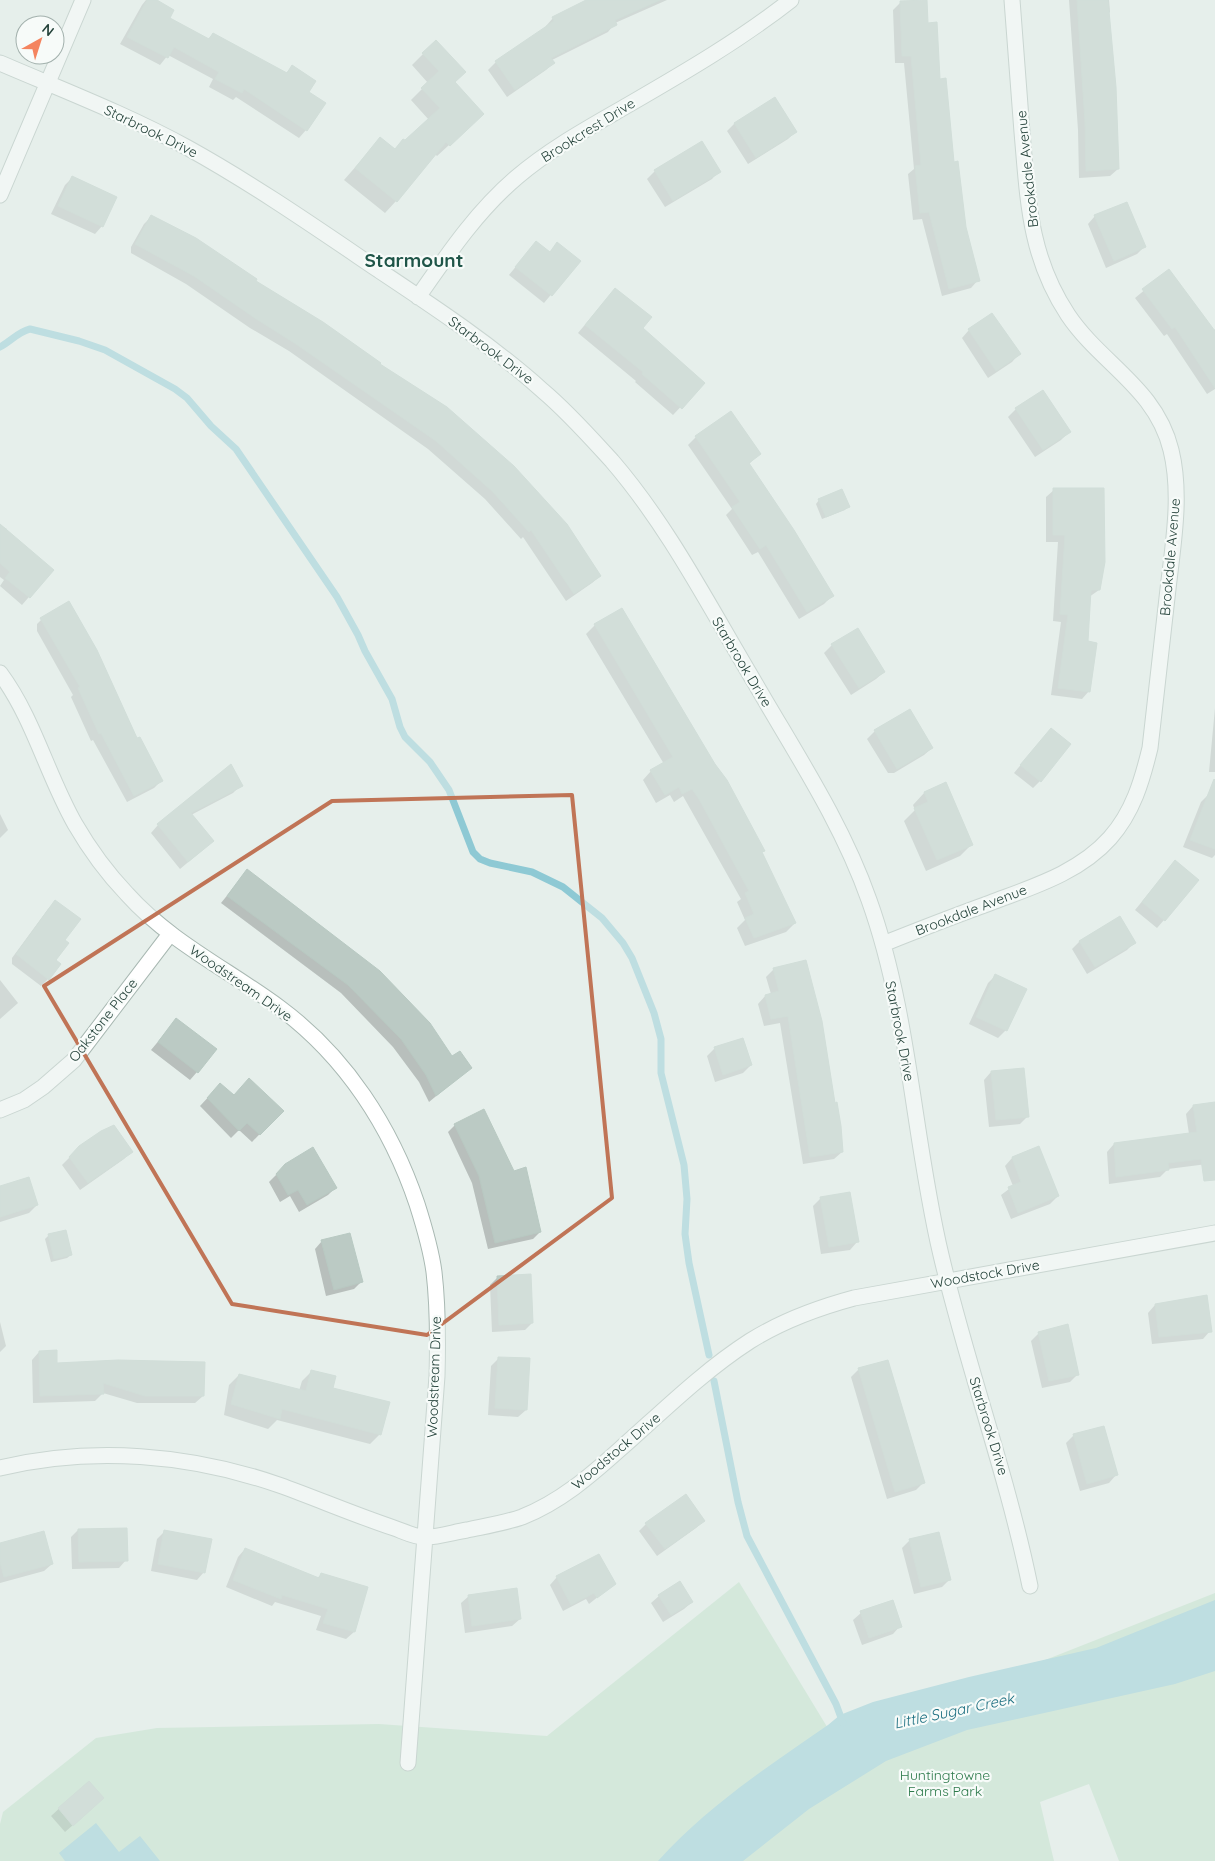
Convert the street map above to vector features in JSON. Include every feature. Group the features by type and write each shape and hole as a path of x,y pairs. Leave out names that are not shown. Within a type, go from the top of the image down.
{"street":[{"path":"0,195 83,0"},
{"name":"Brookcrest Drive","path":"418,297 456,243 491,202 517,177 559,145 707,59 773,15 791,0"},
{"name":"Brookdale Avenue","path":"883,944 1055,878 1084,861 1110,838 1130,811 1141,784 1150,748 1176,521 1176,481 1171,450 1161,420 1144,394 1093,345 1069,316 1048,280 1035,245 1028,210 1012,0"},
{"name":"Starbrook Drive","path":"0,63 80,97 184,146 255,187 484,342 542,389 569,414 615,465 658,522 825,803 870,902 883,944 899,1013 921,1152 939,1248 957,1319 1010,1495 1030,1586"},
{"name":"Woodstream Drive","path":"0,673 19,702 74,823 99,862 128,896 170,934 279,1008 300,1025 338,1062 361,1091 388,1135 407,1175 424,1228 434,1271 438,1335 437,1376 423,1538 408,1763"},
{"name":"Oakstone Place","path":"0,1110 24,1100 44,1087 74,1060 170,934"},
{"name":"Woodstock Drive","path":"0,1468 24,1462 84,1456 118,1455 172,1459 225,1468 279,1485 352,1514 423,1538 503,1523 524,1516 552,1502 588,1478 712,1368 750,1341 811,1310 854,1298 947,1280 1215,1233"}],"highlighted area":[{"path":"572,795 612,1198 427,1335 232,1304 44,986 332,801"}],"green space":[{"name":"Huntingtowne Farms Park","path":"739,1582 846,1758 911,1713 1215,1593 1215,1861 1119,1861 1089,1784 1040,1802 1054,1861 0,1861 0,1824 3,1812 96,1738 157,1728 379,1724 547,1736"}],"water":[{"name":"Little Sugar Creek","path":"1215,1600 1215,1671 1175,1684 967,1730 886,1761 809,1809 743,1861 658,1861 697,1822 739,1788 840,1715 873,1702 969,1677 1096,1648"},
{"path":"96,1823 119,1852 140,1836 160,1861 65,1861 59,1853"}],"building":[{"path":"147,0 157,0 174,10 170,18 209,39 213,33 287,73 292,65 316,81 309,92 326,103 307,131 244,89 242,93 215,79 219,72 174,47 168,58 127,37"},
{"path":"586,0 660,0 615,20 617,25 551,58 555,63 515,90 495,61 554,21 552,17"},
{"path":"927,0 928,23 937,22 940,79 946,78 954,162 958,161 966,227 980,281 949,289 929,212 920,213 915,166 921,165 911,56 902,56 900,1"},
{"path":"1077,0 1108,0 1116,87 1119,169 1086,171 1085,122"},
{"path":"436,40 466,72 455,82 484,114 450,146 446,142 397,202 355,168 380,137 395,149 403,139 405,140 440,108 421,88 439,71 422,53"},
{"path":"775,97 797,132 756,158 734,123"},
{"path":"702,141 721,172 673,201 654,170"},
{"path":"72,176 117,197 103,227 58,206"},
{"path":"1127,202 1146,247 1114,261 1094,215"},
{"path":"151,215 196,238 257,279 256,281 323,322 380,364 447,407 514,466 567,524 601,576 574,594 531,530 529,532 493,492 436,441 194,276 135,244"},
{"path":"536,241 550,252 557,242 581,261 552,296 515,267"},
{"path":"1169,269 1215,331 1215,388 1175,327 1172,329 1142,289"},
{"path":"615,288 652,317 643,328 705,383 682,409 642,374 643,372 585,325"},
{"path":"992,313 1021,354 996,371 968,329"},
{"path":"1043,390 1071,432 1043,450 1015,408"},
{"path":"731,411 761,454 749,463 794,530 834,596 807,612 766,545 760,549 732,507 740,502 695,436"},
{"path":"1053,488 1104,488 1105,562 1100,590 1091,590 1088,641 1097,643 1090,692 1058,688 1068,615 1060,614 1065,535 1053,535"},
{"path":"842,489 850,507 826,517 818,499"},
{"path":"0,524 54,570 30,598 5,578 10,572 0,563"},
{"path":"69,601 97,650 137,738 140,737 163,781 134,796 101,733 99,734 78,688 80,687 40,618"},
{"path":"622,608 715,764 727,780 765,851 762,852 796,923 754,938 745,918 754,914 745,893 749,891 699,799 692,789 682,794 679,787 665,795 650,770 673,757 594,624"},
{"path":"858,628 885,672 859,688 831,644"},
{"path":"910,709 933,748 897,769 874,730"},
{"path":"1051,728 1071,744 1041,782 1020,765"},
{"path":"231,764 243,786 191,813 214,841 188,862 157,824"},
{"path":"1215,780 1215,849 1190,840"},
{"path":"946,782 973,845 937,860 914,808 928,802 924,792"},
{"path":"1175,860 1199,880 1165,921 1142,902"},
{"path":"247,869 380,971 430,1023 452,1056 460,1051 472,1068 436,1096 426,1075 401,1039 348,985 227,896"},
{"path":"55,900 81,919 65,940 69,943 56,960 61,964 49,980 16,954"},
{"path":"1120,916 1136,943 1095,967 1079,941"},
{"path":"806,960 822,1021 835,1103 837,1102 841,1126 843,1152 810,1157 788,1016 771,1019 765,995 779,991 773,968"},
{"path":"995,974 1027,989 1007,1031 976,1017"},
{"path":"176,1018 217,1049 198,1073 158,1042"},
{"path":"743,1038 752,1065 723,1075 714,1047"},
{"path":"1024,1068 1029,1117 996,1120 991,1071"},
{"path":"249,1078 284,1111 260,1135 247,1123 239,1131 207,1098 220,1083 234,1095"},
{"path":"1215,1102 1215,1180 1204,1181 1201,1159 1168,1163 1169,1170 1116,1177 1114,1143 1197,1132 1193,1105"},
{"path":"484,1109 514,1171 526,1167 541,1232 495,1243 479,1176 454,1124"},
{"path":"114,1125 133,1152 88,1183 69,1157 79,1146 101,1131"},
{"path":"1039,1146 1059,1196 1018,1213 1008,1187 1021,1182 1012,1157"},
{"path":"313,1147 337,1188 307,1205 298,1190 288,1195 276,1174 285,1164"},
{"path":"29,1177 38,1205 0,1217 0,1186"},
{"path":"850,1192 859,1242 829,1247 820,1197"},
{"path":"66,1230 72,1255 54,1259 48,1234"},
{"path":"350,1233 363,1282 334,1290 321,1240"},
{"path":"531,1274 533,1323 499,1325 497,1276"},
{"path":"1207,1295 1212,1332 1159,1337 1155,1304"},
{"path":"1068,1324 1079,1375 1049,1381 1038,1332"},
{"path":"57,1350 57,1363 118,1360 205,1362 204,1396 145,1396 103,1383 104,1394 40,1396 39,1351"},
{"path":"498,1357 530,1358 527,1410 495,1408"},
{"path":"888,1360 925,1483 895,1492 858,1368"},
{"path":"311,1370 336,1376 333,1388 390,1402 381,1435 282,1409 280,1419 231,1404 239,1374 306,1391"},
{"path":"1104,1426 1118,1475 1087,1484 1073,1434"},
{"path":"686,1494 705,1521 665,1549 645,1523"},
{"path":"127,1528 128,1561 79,1562 78,1529"},
{"path":"164,1530 212,1539 205,1573 158,1564"},
{"path":"44,1531 53,1564 4,1577 0,1562 0,1543"},
{"path":"939,1532 951,1580 921,1587 909,1539"},
{"path":"245,1548 319,1578 321,1573 368,1587 355,1632 323,1623 328,1609 282,1595 281,1599 233,1580"},
{"path":"599,1554 616,1584 597,1598 594,1593 571,1605 556,1576"},
{"path":"680,1581 693,1602 671,1615 658,1595"},
{"path":"517,1588 521,1619 472,1626 468,1595"},
{"path":"893,1600 902,1627 869,1638 860,1611"},
{"path":"89,1781 104,1798 73,1826 58,1808"}],"waterway":[{"path":"0,347 18,334 30,329 79,341 105,350 175,389 187,398 211,426 236,449 337,597 392,699 405,737 430,762 449,790 473,852 480,859 490,863 532,872 563,887 602,918 623,943 632,958 654,1013 661,1039 661,1073 684,1165 687,1199 685,1234 689,1263 709,1355"},
{"path":"714,1381 738,1502 747,1536 836,1704 843,1723"}],"district":[{"name":"Starmount","path":"414,260"}]}
